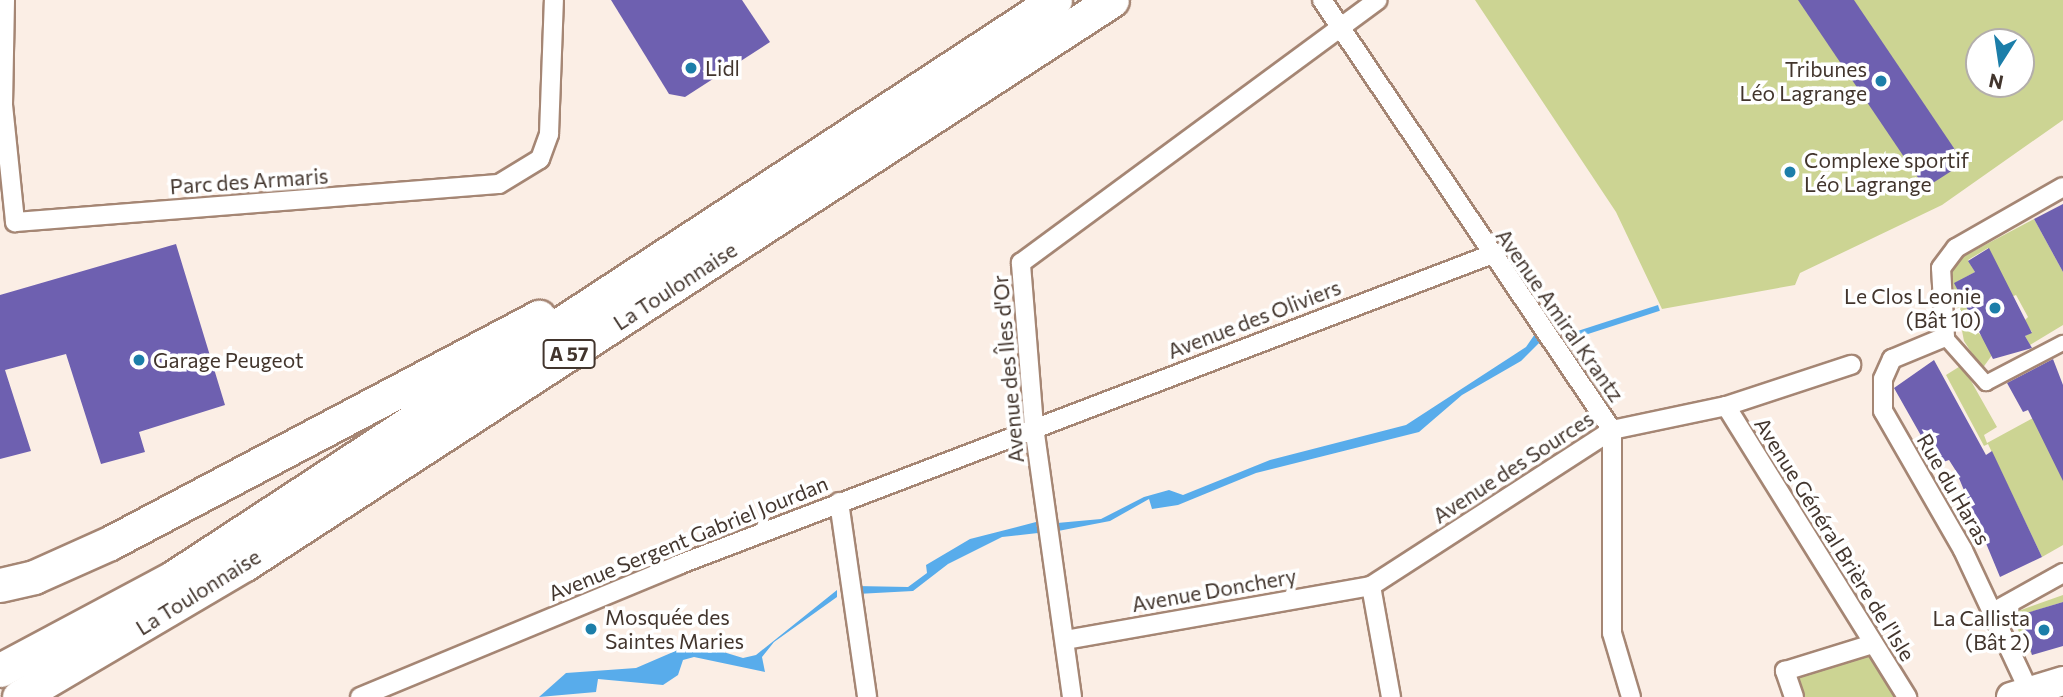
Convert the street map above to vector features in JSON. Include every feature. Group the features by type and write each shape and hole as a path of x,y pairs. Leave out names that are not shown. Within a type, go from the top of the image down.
{"highway":[{"name":"La Toulonnaise","path":"0,670 174,577 1055,0"},
{"name":"La Toulonnaise","path":"19,697 245,564 1112,0"},
{"path":"0,585 98,548 335,428 786,175"},
{"path":"65,697 313,540 440,437"}],"main road":[{"path":"2020,694 2063,681"}],"street":[{"name":"Parc des Armaris","path":"5,0 1,107 15,222 499,184 540,159 549,134 554,0"},
{"name":"Avenue Amiral Krantz","path":"1322,0 1490,255 1612,430 1612,633 1631,697"},
{"path":"1338,25 1378,0"},
{"name":"Avenue des Îles d'Or","path":"1072,697 1034,426 1021,263 1338,25"},
{"path":"0,163 10,182"},
{"path":"2063,187 1956,248 1941,268 1945,337 1986,383 2063,343"},
{"name":"Avenue des Oliviers","path":"1034,426 1490,255"},
{"name":"Rue du Haras","path":"1945,337 1892,359 1883,379 1883,411 1993,612 2020,694"},
{"name":"Avenue des Sources","path":"1371,586 1612,430 1726,406 1851,365"},
{"name":"Avenue Général Brière de l'Isle","path":"1726,406 1907,697"},
{"name":"Avenue Sergent Gabriel Jourdan","path":"360,697 839,502 1034,426"},
{"path":"839,502 867,697"},
{"path":"1993,612 2063,573"},
{"path":"1371,586 1391,697"},
{"name":"Avenue Donchery","path":"1065,640 1371,586"},
{"path":"1794,697 1785,671 1873,644"}],"green space":[{"name":"Complexe sportif Léo Lagrange","path":"1475,0 2063,0 2063,120 1942,205 1800,273 1795,285 1662,309 1616,212"},
{"path":"2034,219 2063,272 2063,325 2030,345 2025,336 2032,332 2024,321 2028,317 2016,295 2011,297 1988,248 1968,260 1975,272 1955,283 1979,326 1974,328 1995,351 1982,369 1964,341 1949,264"},
{"path":"1962,365 1997,427 1984,435 1987,443 2033,418 2063,472 2063,545 2042,557 1988,444 1984,446 1946,375"},
{"path":"2063,595 2063,602 2021,615 2032,655 2008,612 2015,605 2021,610"},
{"path":"1873,648 1900,697 1798,697 1789,673"}],"water":[{"path":"1658,305 1660,311 1557,344 1555,338"},
{"path":"1535,334 1540,342 1521,361 1462,395 1419,432 1256,473 1178,505 1152,509 1149,499 1110,521 1058,531 1057,523 1101,519 1144,497 1169,490 1183,495 1270,460 1406,425 1526,347"},
{"path":"1036,522 1038,533 1002,537 948,564 913,591 857,594 856,586 908,587 927,573 926,565 970,539"},
{"path":"837,590 837,597 774,642 762,657 765,672 694,657 683,660 678,675 663,685 598,679 596,692 539,697 566,673 636,668 694,643 743,658 756,655"}],"building":[{"name":"Lidl","path":"611,0 742,0 770,42 685,97 669,94"},
{"name":"Tribunes Léo Lagrange","path":"1798,0 1854,0 1964,163 1925,188"},
{"path":"2063,204 2063,272 2034,219"},
{"name":"Garage Peugeot","path":"176,244 225,405 139,432 145,452 101,464 66,354 5,370 31,451 0,459 0,295"},
{"name":"Le Clos Leonie (Bât 10)","path":"1989,248 2032,333 2025,336 2032,348 1993,359 1954,283 1975,272 1968,261"},
{"path":"2053,359 2063,385 2063,481 2028,410 2023,412 2007,383"},
{"path":"1934,360 1986,455 1992,451 2042,557 2000,577 1956,471 1949,460 1943,462 1936,452 1932,455 1894,388"},
{"name":"La Callista (Bât 2)","path":"2063,602 2063,646 2032,655 2020,615"}],"place":[{"name":"Lidl","path":"691,68"},
{"name":"Tribunes Léo Lagrange","path":"1881,81"},
{"name":"Complexe sportif Léo Lagrange","path":"1790,172"},
{"name":"Le Clos Leonie (Bât 10)","path":"1995,308"},
{"name":"Garage Peugeot","path":"139,360"},
{"name":"Mosquée des Saintes Maries","path":"591,629"},
{"name":"La Callista (Bât 2)","path":"2044,630"}]}
